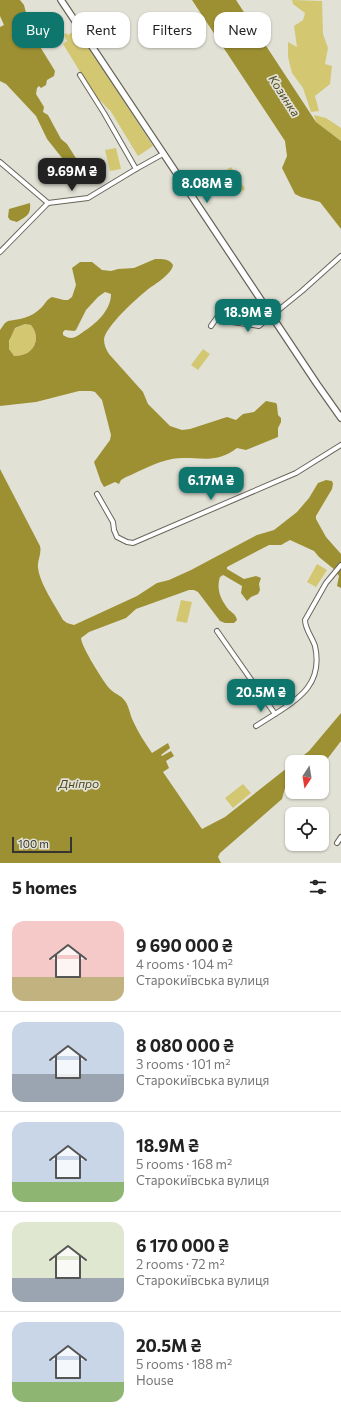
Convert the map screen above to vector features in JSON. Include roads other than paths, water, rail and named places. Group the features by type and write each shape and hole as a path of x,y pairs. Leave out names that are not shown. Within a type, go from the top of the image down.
{"street":[{"path":"61,0 341,418"},
{"path":"80,75 136,169"},
{"path":"0,252 48,203 88,198 163,154"},
{"path":"0,162 48,203"},
{"path":"211,326 218,316 232,322 259,326 341,256"},
{"path":"97,494 113,522 117,537 133,543 296,473 341,445"},
{"path":"256,726 299,698 313,679 316,666 315,650 306,627 305,620 310,609 330,577 341,565"},
{"path":"217,631 275,714"},
{"path":"337,843 341,837"}],"water":[{"path":"0,0 20,0 24,5 26,12 12,12 12,48 41,48 55,71 54,76 47,80 46,85 41,88 39,86 37,88 36,94 44,107 43,112 48,115 61,139 67,144 79,163 76,168 70,168 47,139 36,116 6,84 0,81 0,27 4,25 0,16"},
{"path":"192,0 236,0 244,12 214,12 214,33 206,21 206,12 200,12"},
{"name":"Козинка","path":"224,48 267,48 316,122 341,141 341,229 320,202 295,194 282,168 287,156 285,141"},
{"path":"30,203 30,210 26,217 17,222 10,220 8,217 9,209"},
{"path":"155,259 167,260 173,265 170,272 166,276 142,294 122,313 110,327 104,339 105,347 109,354 143,392 148,404 170,426 182,430 190,429 227,417 236,420 243,414 254,412 266,401 276,403 278,415 281,418 278,428 278,437 246,450 237,448 221,457 166,460 126,477 121,480 119,484 115,482 104,487 94,462 110,440 111,435 102,400 95,392 79,391 36,402 0,406 0,330 5,323 8,321 25,318 33,314 52,297 68,300 72,297 76,285 72,268 80,262 92,262 102,270 111,271 134,268","holes":["105,292 111,294 109,305 103,315 91,327 78,336 70,338 63,335 65,330 76,330 86,310","25,324 31,325 36,336 36,342 26,354 14,356 9,349 9,341 15,328"]},
{"name":"Дніпро","path":"0,469 40,546 38,568 45,588 63,620 74,625 137,596 157,583 169,580 191,570 257,535 274,530 297,512 309,498 318,483 326,480 332,481 332,489 316,516 316,519 326,537 341,554 341,588 337,586 339,576 335,570 314,551 290,540 281,545 269,545 227,567 227,569 244,579 256,576 261,578 259,584 260,590 258,594 251,597 247,601 241,593 242,586 223,575 220,577 220,595 226,606 236,617 237,620 234,623 225,623 220,621 198,592 189,590 136,609 126,618 89,632 81,638 89,656 103,680 110,689 122,697 126,703 135,725 152,753 168,743 170,748 161,755 162,756 171,751 174,756 166,761 169,768 163,772 202,829 225,817 285,770 285,788 282,799 220,853 218,857 221,863 0,863"},
{"path":"341,713 341,741 329,757 329,755 304,755"}]}
